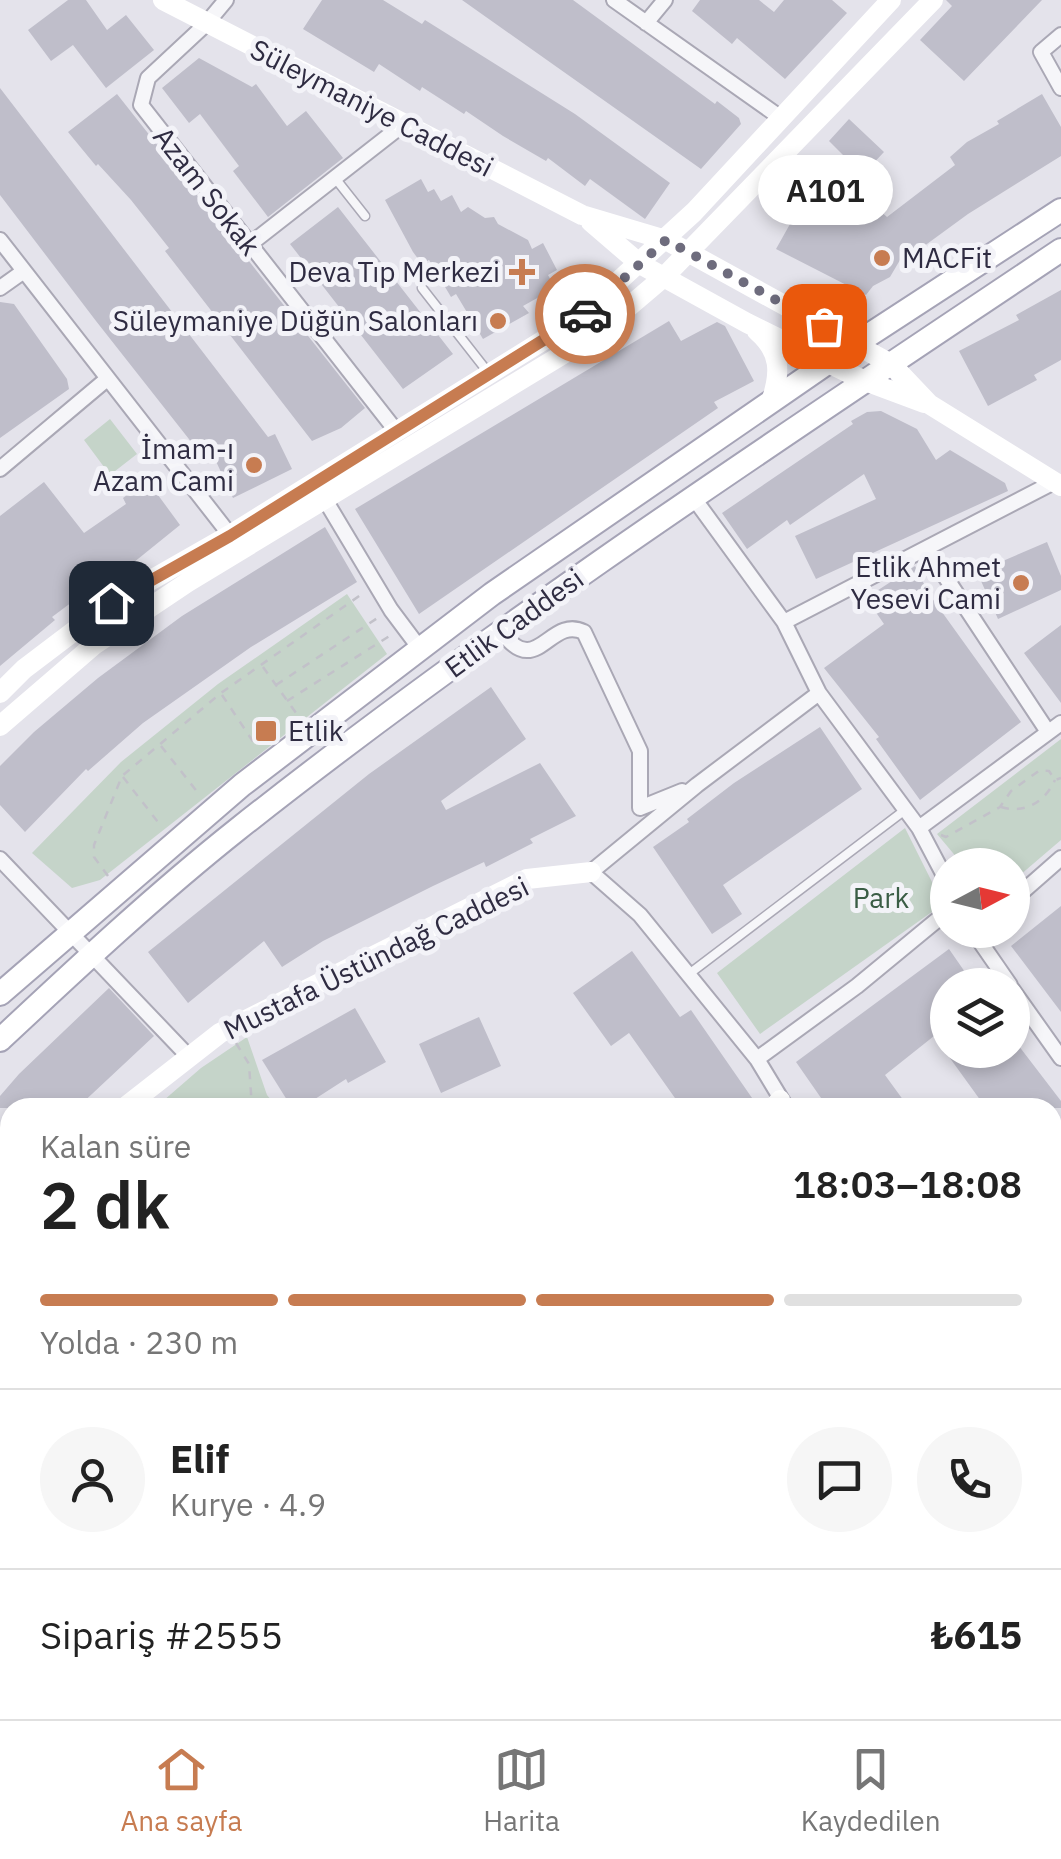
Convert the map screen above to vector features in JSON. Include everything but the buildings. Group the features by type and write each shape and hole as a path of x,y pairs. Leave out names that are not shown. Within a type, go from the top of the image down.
{"main road":[{"name":"Süleymaniye Caddesi","path":"163,0 582,215 666,240 890,364 929,404"},
{"path":"0,693 24,669 111,603 230,536 576,320 666,240 891,0"},
{"path":"0,726 94,645 324,498 579,346 666,276 933,0"},
{"name":"Etlik Caddesi","path":"0,994 212,810 492,594 856,343 1061,210"},
{"name":"Süleymaniye Caddesi","path":"582,215 640,264 865,381 929,404 1058,484"},
{"name":"Etlik Caddesi","path":"0,1040 92,954 237,830 501,631 1061,250"},
{"name":"Süleymaniye Caddesi","path":"748,323 778,358 779,371 771,402"},
{"name":"Mustafa Üstündağ Caddesi","path":"137,1098 228,1029 527,880 591,872"}],"street":[{"name":"Azam Sokak","path":"226,0 148,78 141,106 396,432"},
{"path":"614,0 782,118"},
{"path":"646,23 665,0"},
{"path":"1061,34 1041,52 1061,88"},
{"path":"249,245 405,123"},
{"path":"0,240 230,536"},
{"path":"0,288 24,270"},
{"path":"0,469 106,379"},
{"path":"784,622 1058,484"},
{"path":"693,497 784,622 819,693 919,828 930,849"},
{"path":"324,498 391,610 420,650"},
{"path":"919,828 1055,727 927,549"},
{"path":"501,631 511,645 522,650 538,649 564,630 575,628 584,632 640,751 640,808 697,784"},
{"path":"776,1098 757,1060 640,914 591,872 697,784 819,693"},
{"path":"1030,885 1061,858"},
{"path":"0,859 189,1057"},
{"path":"757,1060 858,986 930,926"},
{"path":"1030,1014 1061,1058"}],"lane":[{"path":"335,178 365,216"},
{"path":"422,288 490,374"},
{"path":"689,974 905,810"}],"path":[{"path":"118,890 94,856 94,846 122,776 221,693 376,584"},
{"path":"276,684 391,610"},
{"path":"288,701 403,627"},
{"path":"262,666 310,733"},
{"path":"221,693 269,764"},
{"path":"160,744 212,810"},
{"path":"919,828 946,837 1000,807 1011,791 1040,770 1049,772 1055,780"},
{"path":"122,776 174,843"},
{"path":"1000,807 1010,810 1040,802 1055,780 1061,778"},
{"path":"228,1029 249,1064 251,1098"}],"green space":[{"path":"110,419 137,454 110,475 84,440"},
{"path":"347,594 387,654 100,880 72,888 32,853 121,762 218,684"},
{"path":"1061,739 1061,840 1030,866 1030,848 949,848 937,834"},
{"name":"Park","path":"905,828 930,878 930,913 760,1034 717,973"},
{"path":"247,1037 270,1098 166,1098 201,1068"}],"way so far":[{"path":"585,314 666,240 824,326"}],"place":[{"name":"MACFit","path":"882,258"},
{"name":"Deva Tıp Merkezi","path":"522,272"},
{"name":"Süleymaniye Düğün Salonları","path":"498,321"},
{"name":"A101","path":"824,326"},
{"name":"İmam-ı Azam Cami","path":"254,465"},
{"name":"Etlik Ahmet Yesevi Cami","path":"1021,583"},
{"name":"Etlik","path":"266,731"}],"route":[{"path":"111,603 230,536 585,314"}]}
